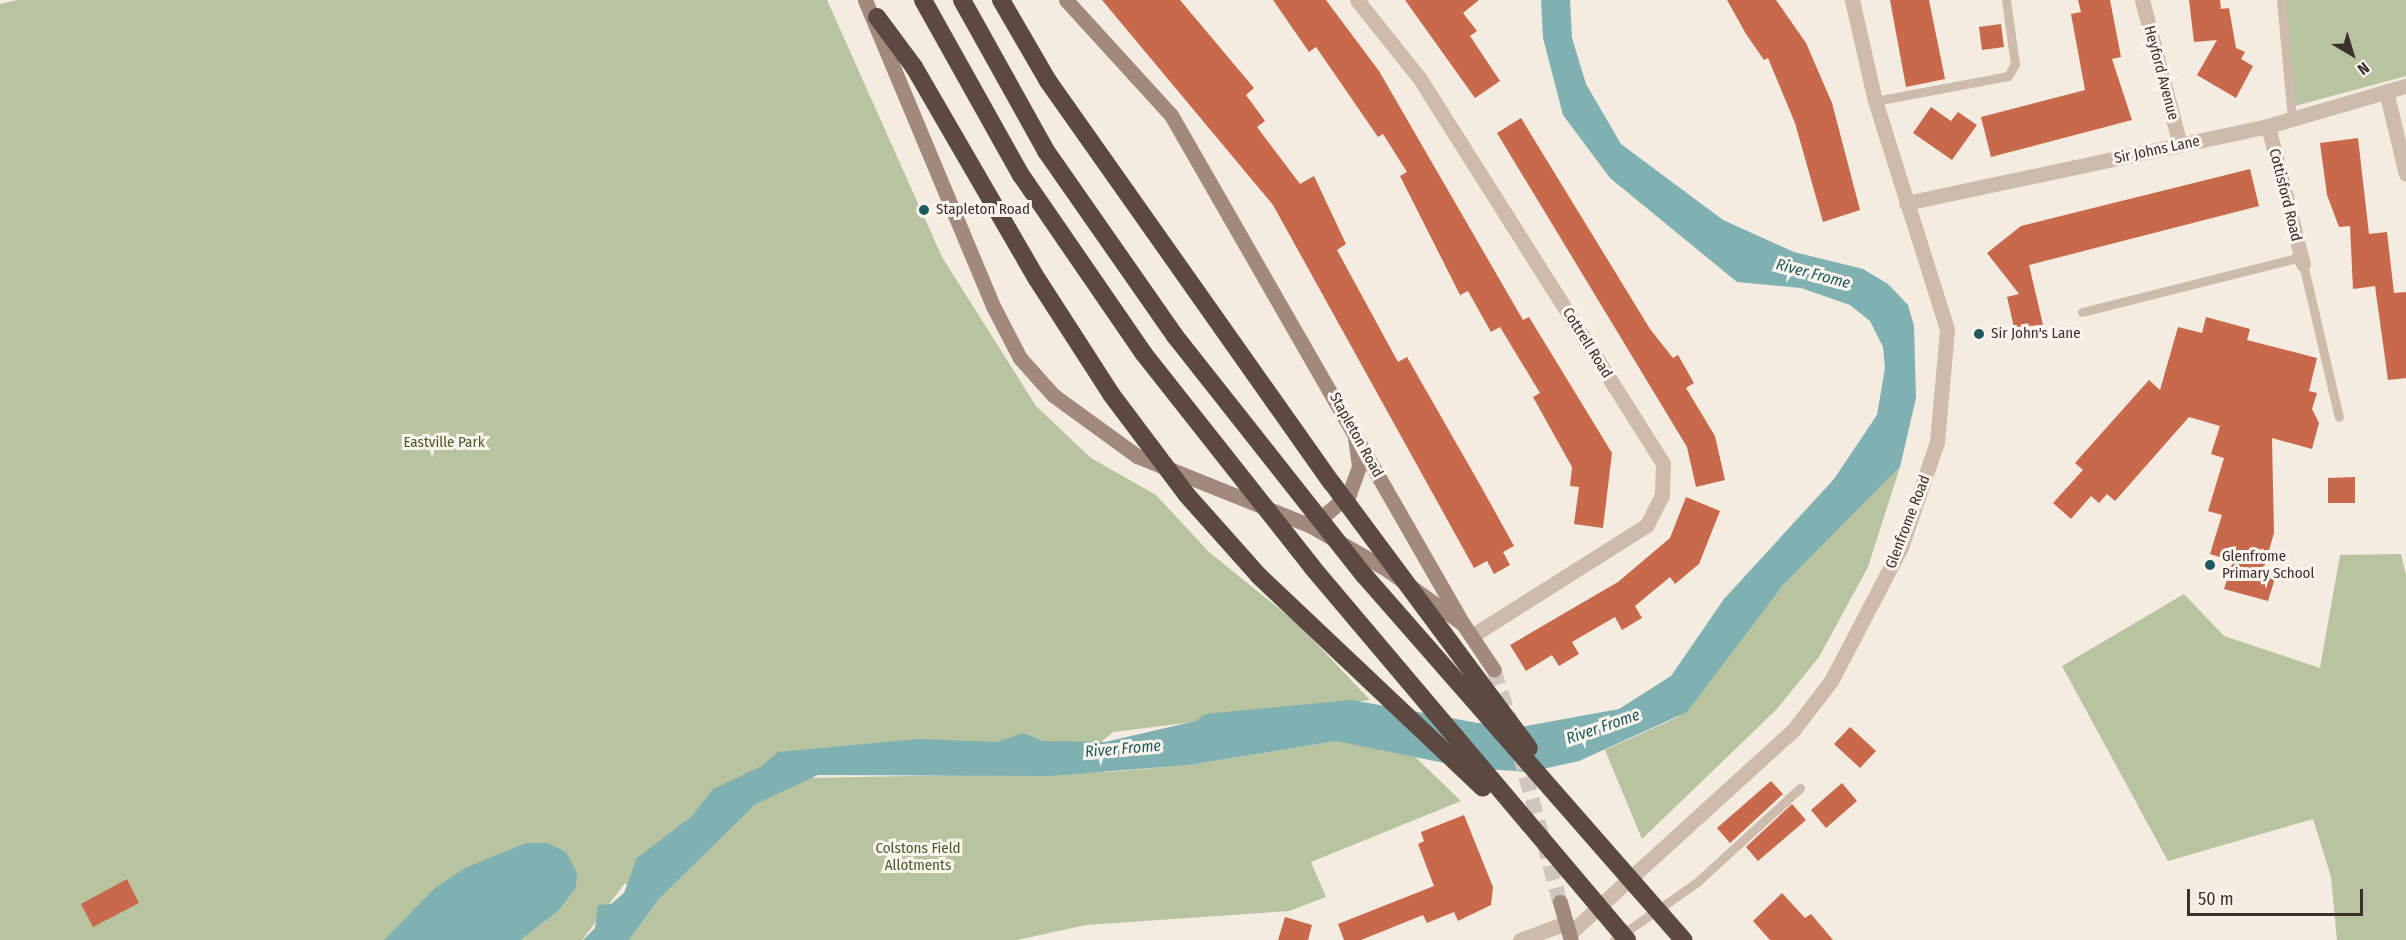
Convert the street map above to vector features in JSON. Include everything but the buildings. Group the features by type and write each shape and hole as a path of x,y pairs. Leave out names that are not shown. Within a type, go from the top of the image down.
{"highway":[{"path":"923,0 1021,175 1144,354 1541,843 1627,940"},
{"path":"962,0 1046,151 1174,336 1364,574 1684,940"},
{"path":"1001,0 1048,81 1332,483 1576,814"},
{"path":"877,17 914,68 1037,279 1111,394 1258,576 1541,843"}],"main road":[{"path":"865,0 877,17 884,55 1020,358 1092,428 1137,456 1311,526 1386,569 1468,630"},
{"name":"Stapleton Road","path":"1066,0 1171,115 1468,630 1494,670"},
{"path":"1311,526 1349,494 1355,482 1354,430"},
{"path":"1560,902 1569,932"}],"street":[{"name":"Cottrell Road","path":"1356,0 1420,79 1663,464 1662,495 1647,525 1468,630"},
{"name":"Glenfrome Road","path":"1569,932 1794,729 1836,672 1901,547 1937,442 1947,329 1905,203 1875,101 1852,0"},
{"name":"Heyford Avenue","path":"2142,0 2180,145"},
{"name":"Sir Johns Lane","path":"1905,203 2268,126 2406,86"},
{"path":"2386,91 2406,174"},
{"name":"Cottisford Road","path":"2268,126 2302,260"},
{"path":"1520,940 1569,932"}],"lane":[{"path":"1875,101 2008,76 2015,64 2007,0"},
{"path":"2281,0 2279,26 2292,118"},
{"path":"2082,312 2302,260 2339,417"},
{"path":"1614,940 1696,883 1800,788"}],"green space":[{"name":"Eastville Park","path":"18,0 827,0 942,257 1036,406 1091,458 1156,495 1209,552 1298,624 1370,700 1113,732 1101,742 819,760 633,889 625,883 582,940 0,940 0,4"},
{"path":"2286,0 2406,0 2406,76 2295,106 2284,33"},
{"path":"1900,467 1868,567 1819,657 1777,709 1642,839 1605,750 1678,717 1783,585"},
{"path":"2401,554 2406,576 2406,940 2337,940 2331,877 2313,819 2168,861 2062,666 2184,594 2224,636 2320,668 2340,555"},
{"name":"Colstons Field Allotments","path":"1336,741 1410,752 1461,801 1311,862 1326,897 1289,911 1086,925 1017,940 629,940 659,899 756,804 809,778 1109,772 1189,765"}],"water":[{"name":"River Frome","path":"1541,0 1570,0 1572,38 1586,84 1621,144 1723,220 1794,252 1863,269 1888,284 1908,305 1914,326 1916,398 1900,467 1783,585 1687,712 1579,761 1529,772 1469,768 1336,741 1189,765 1049,776 818,775 756,804 659,899 629,940 583,940 595,928 598,905 611,904 624,893 637,858 692,816 713,789 762,766 778,752 918,739 996,742 1023,733 1043,741 1105,742 1196,721 1205,714 1352,700 1478,723 1526,726 1619,709 1671,676 1724,599 1834,479 1877,415 1885,368 1883,347 1870,321 1850,305 1801,288 1737,282 1610,178 1563,115 1543,38"},
{"path":"526,843 547,843 566,852 577,873 576,888 558,911 520,940 384,940 435,888 465,868"}],"tunnel":[{"path":"1494,670 1510,719"},
{"path":"1520,754 1560,902"}],"place":[{"name":"Stapleton Road","path":"924,210"},
{"name":"Sir John's Lane","path":"1979,334"},
{"name":"Glenfrome Primary School","path":"2210,565"}]}
